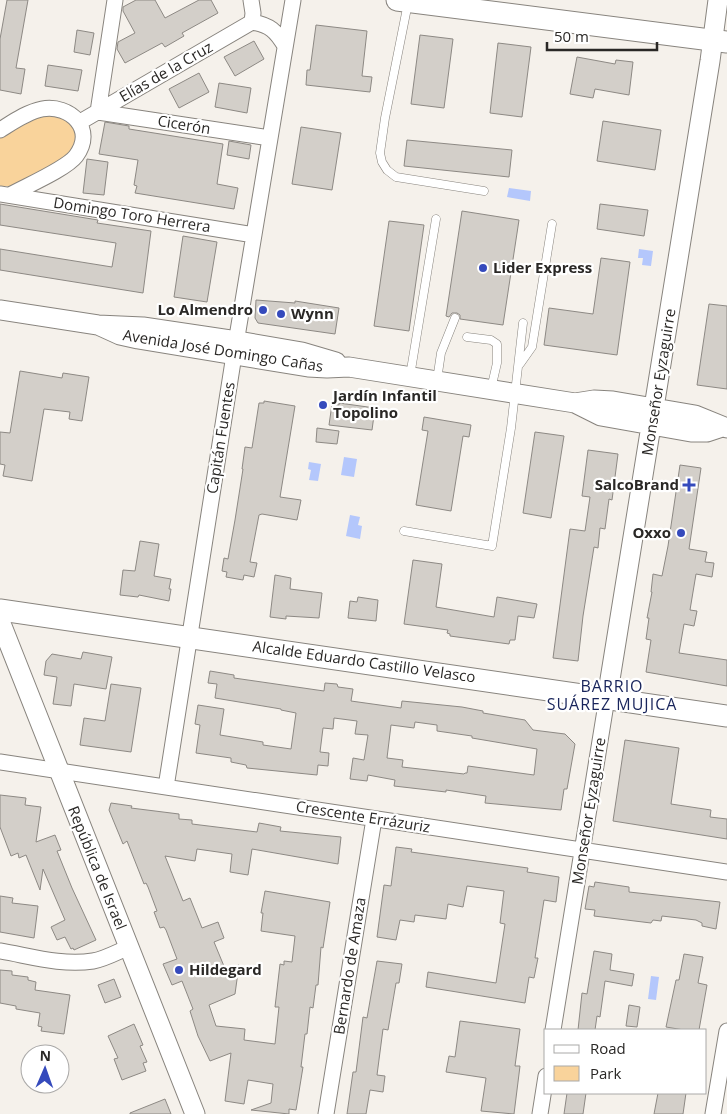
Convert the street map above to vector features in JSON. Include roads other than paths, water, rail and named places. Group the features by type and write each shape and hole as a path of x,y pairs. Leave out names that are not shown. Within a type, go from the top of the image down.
{"main road":[{"path":"403,1 453,4 720,41"},
{"name":"Alcalde Eduardo Castillo Velasco","path":"0,610 727,716"}],"street":[{"path":"98,112 115,0"},
{"path":"251,0 252,22 264,24 277,33 286,46"},
{"name":"Capitán Fuentes","path":"166,787 293,0"},
{"name":"Monseñor Eyzaguirre","path":"553,1029 653,417 720,41 718,0"},
{"name":"Elías de la Cruz","path":"80,122 252,22"},
{"path":"0,130 35,111 49,108 66,112 80,122 83,132 82,143 74,158 63,166 5,195"},
{"name":"Cicerón","path":"98,112 270,138"},
{"name":"Domingo Toro Herrera","path":"5,195 254,235"},
{"name":"Avenida José Domingo Cañas","path":"0,310 98,325 129,337 315,355 349,367 575,403 603,400 653,417 694,415 725,428"},
{"name":"República de Israel","path":"0,621 195,1114"},
{"name":"Crescente Errázuriz","path":"0,762 727,872"},
{"name":"Bernardo de Amaza","path":"326,1114 374,819"},
{"path":"0,951 74,962 94,961 129,947"},
{"path":"713,1114 727,1031"},
{"path":"540,1114 544,1089"}],"lane":[{"path":"403,1 380,153 382,162 387,170 396,178 484,191"},
{"path":"410,376 436,219"},
{"path":"518,365 532,346 552,224"},
{"path":"437,380 441,353 455,318"},
{"path":"404,531 492,546 515,393 523,323"},
{"path":"467,337 491,340 497,344 497,363 491,389"}],"water":[{"path":"509,188 531,191 530,201 507,197"},
{"path":"639,249 653,251 651,266 642,265 643,258 638,258"},
{"path":"344,457 357,459 354,477 341,475"},
{"path":"309,462 321,464 318,481 309,480 311,470 308,469"},
{"path":"350,515 360,517 358,525 362,526 360,539 346,536"},
{"path":"651,976 659,977 656,1000 648,999"}],"place":[{"name":"Lider Express","path":"483,268"},
{"name":"Lo Almendro","path":"263,310"},
{"name":"Wynn","path":"281,314"},
{"name":"Jardín Infantil Topolino","path":"323,405"},
{"name":"SalcoBrand","path":"689,485"},
{"name":"Oxxo","path":"681,533"},
{"name":"Hildegard","path":"179,970"}],"district":[{"name":"BARRIO SUÁREZ MUJICA","path":"612,695"}]}
